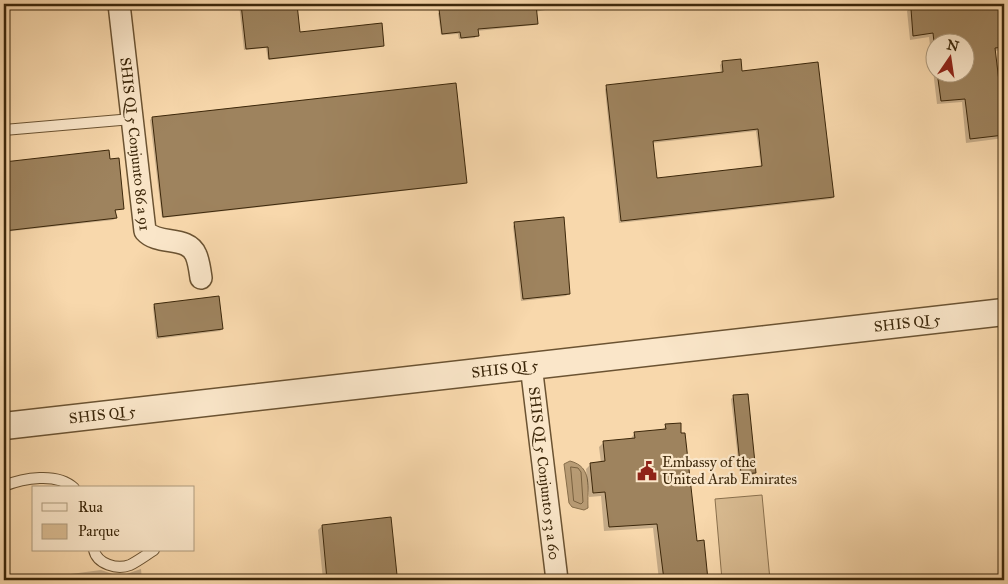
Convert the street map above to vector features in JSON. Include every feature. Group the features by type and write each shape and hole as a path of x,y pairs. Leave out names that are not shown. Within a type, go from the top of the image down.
{"street":[{"name":"SHIS QI 5 Conjunto 86 a 91","path":"119,4 145,231 150,238 188,245 196,254 201,278"},
{"name":"SHIS QI 5","path":"4,426 1004,312"},
{"name":"SHIS QI 5 Conjunto 53 a 60","path":"532,366 557,580"}],"lane":[{"path":"4,130 132,119"},
{"path":"4,486 20,479 50,478 69,486"},
{"path":"95,552 100,561 112,566 128,566 151,552"}],"green space":[{"path":"762,495 770,580 722,580 715,499"}],"water":[{"path":"570,461 577,464 586,473 588,508 584,510 572,507 569,503 564,464"}],"building":[{"path":"241,4 297,4 300,32 382,23 384,46 269,59 268,47 246,49"},
{"path":"459,4 536,4 538,24 478,29 479,36 461,38 460,32 442,34 439,9 459,7"},
{"path":"930,4 1004,4 1004,47 995,48 1001,98 1004,98 1004,135 970,139 965,99 941,101 938,82 976,82 976,32 926,32 926,34 913,36 911,9 930,6"},
{"path":"741,59 742,71 818,62 834,197 621,221 606,85 723,72 722,61","holes":["758,129 762,166 657,178 653,141"]},
{"path":"456,83 467,183 163,217 152,117"},
{"path":"109,150 110,159 119,158 124,209 115,210 117,218 4,231 4,162"},
{"path":"564,217 570,294 523,299 514,222"},
{"path":"219,296 223,329 158,337 154,304"},
{"path":"748,394 756,473 741,474 733,395"},
{"path":"681,423 681,433 685,433 697,541 704,540 708,580 664,580 657,524 609,527 605,492 593,493 590,463 605,461 603,441 635,438 634,432 666,429 665,424"},
{"path":"391,517 397,575 356,580 327,580 322,525"}],"place":[{"name":"Embassy of the United Arab Emirates","path":"647,471"}]}
